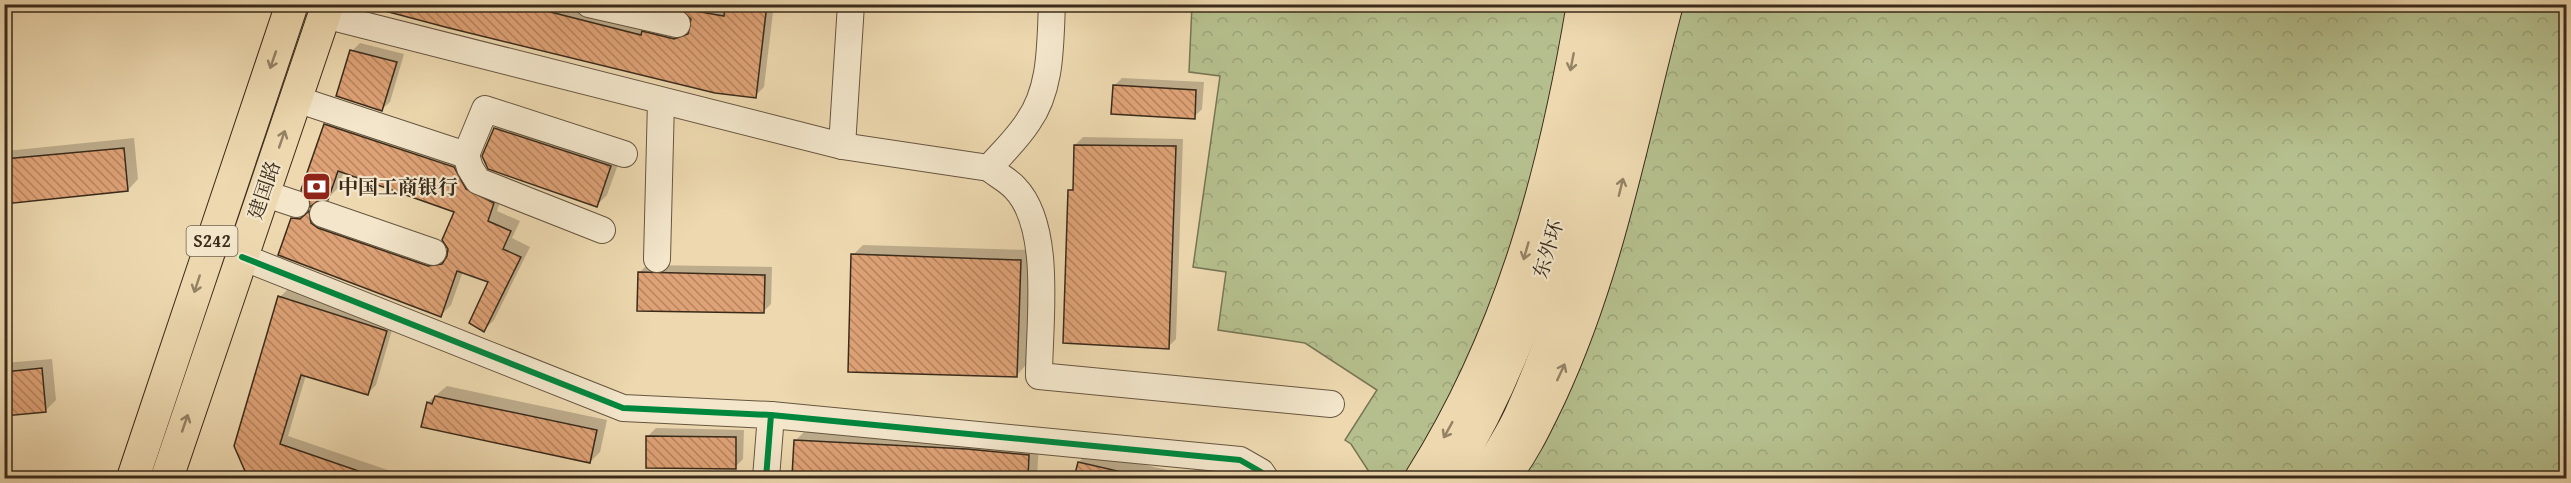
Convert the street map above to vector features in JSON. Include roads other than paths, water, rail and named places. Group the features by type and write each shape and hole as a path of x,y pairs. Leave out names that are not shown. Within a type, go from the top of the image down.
{"highway":[{"name":"东外环","path":"1448,478 1476,432 1543,269 1579,139 1606,4"},
{"name":"东外环","path":"1485,478 1520,415 1572,283 1613,135 1638,4"}],"main road":[{"path":"1421,478 1473,386 1518,281 1553,159 1582,4"},
{"path":"1503,478 1520,457 1570,352 1608,237 1667,4"},
{"path":"292,5 326,10"},
{"name":"建国路","path":"133,478 292,5"},
{"name":"建国路","path":"166,478 326,10"}],"street":[{"path":"589,4 677,24"},
{"path":"842,146 851,4"},
{"path":"989,168 1028,122 1040,100 1047,74 1052,4"},
{"path":"326,10 661,101 842,146 989,168 1015,188 1032,213 1040,243 1039,376 1331,404"},
{"path":"296,99 466,155"},
{"path":"657,259 661,101"},
{"path":"602,230 478,181 470,168 466,155 485,109 624,154"},
{"path":"263,193 296,204"},
{"path":"323,214 433,252"},
{"path":"242,257 623,408 771,415 1240,460 1261,472 1264,478"},
{"path":"766,478 771,415"}],"place":[{"name":"中国工商银行","path":"317,187"}]}
